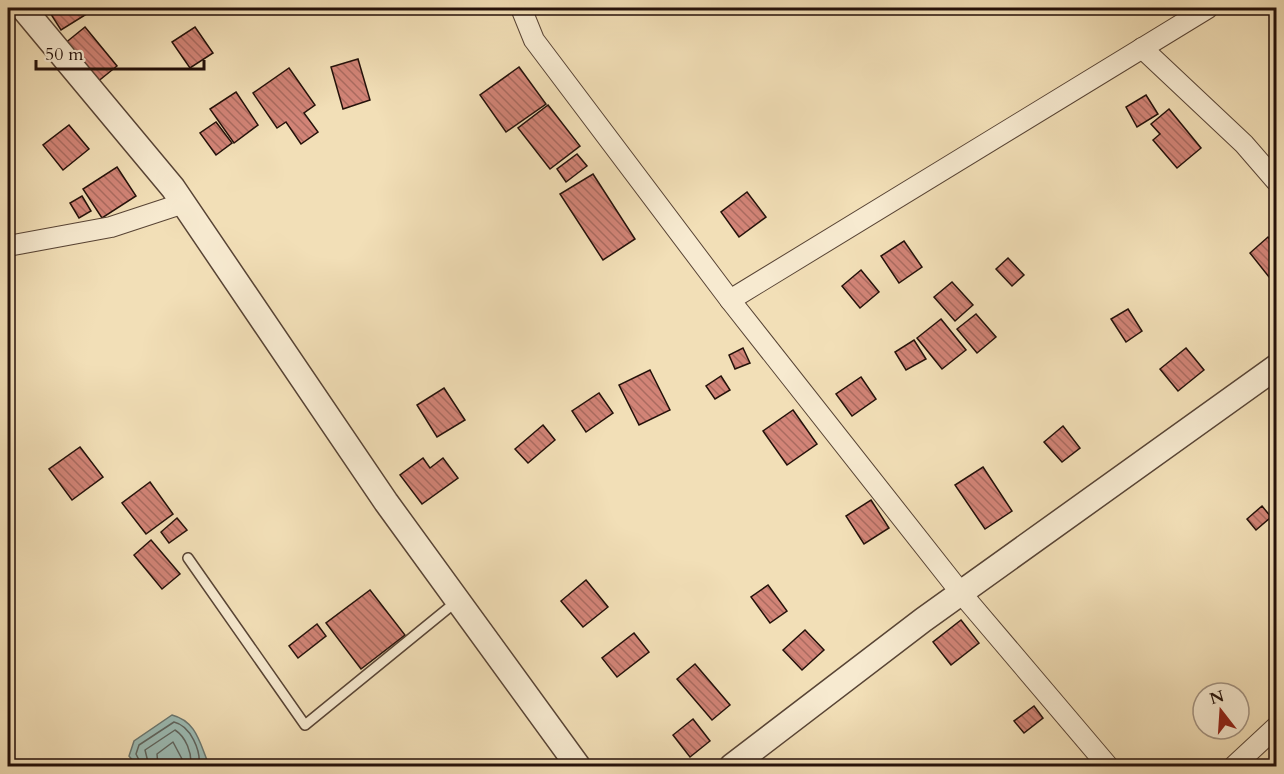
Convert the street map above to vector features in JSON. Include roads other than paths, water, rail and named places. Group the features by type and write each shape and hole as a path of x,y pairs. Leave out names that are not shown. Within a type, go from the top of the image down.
{"street":[{"path":"23,8 184,203 386,502 579,766"},
{"path":"521,8 534,40 729,300 961,593 1108,766"},
{"path":"729,300 1208,8"},
{"path":"1142,48 1244,144 1276,181"},
{"path":"8,246 111,227 184,203"},
{"path":"732,766 961,593 1276,367"},
{"path":"1234,766 1276,727"}],"lane":[{"path":"188,558 305,725 458,601"}],"water":[{"path":"172,715 186,722 195,732 207,760 204,766 137,766 129,756 134,741"}]}
